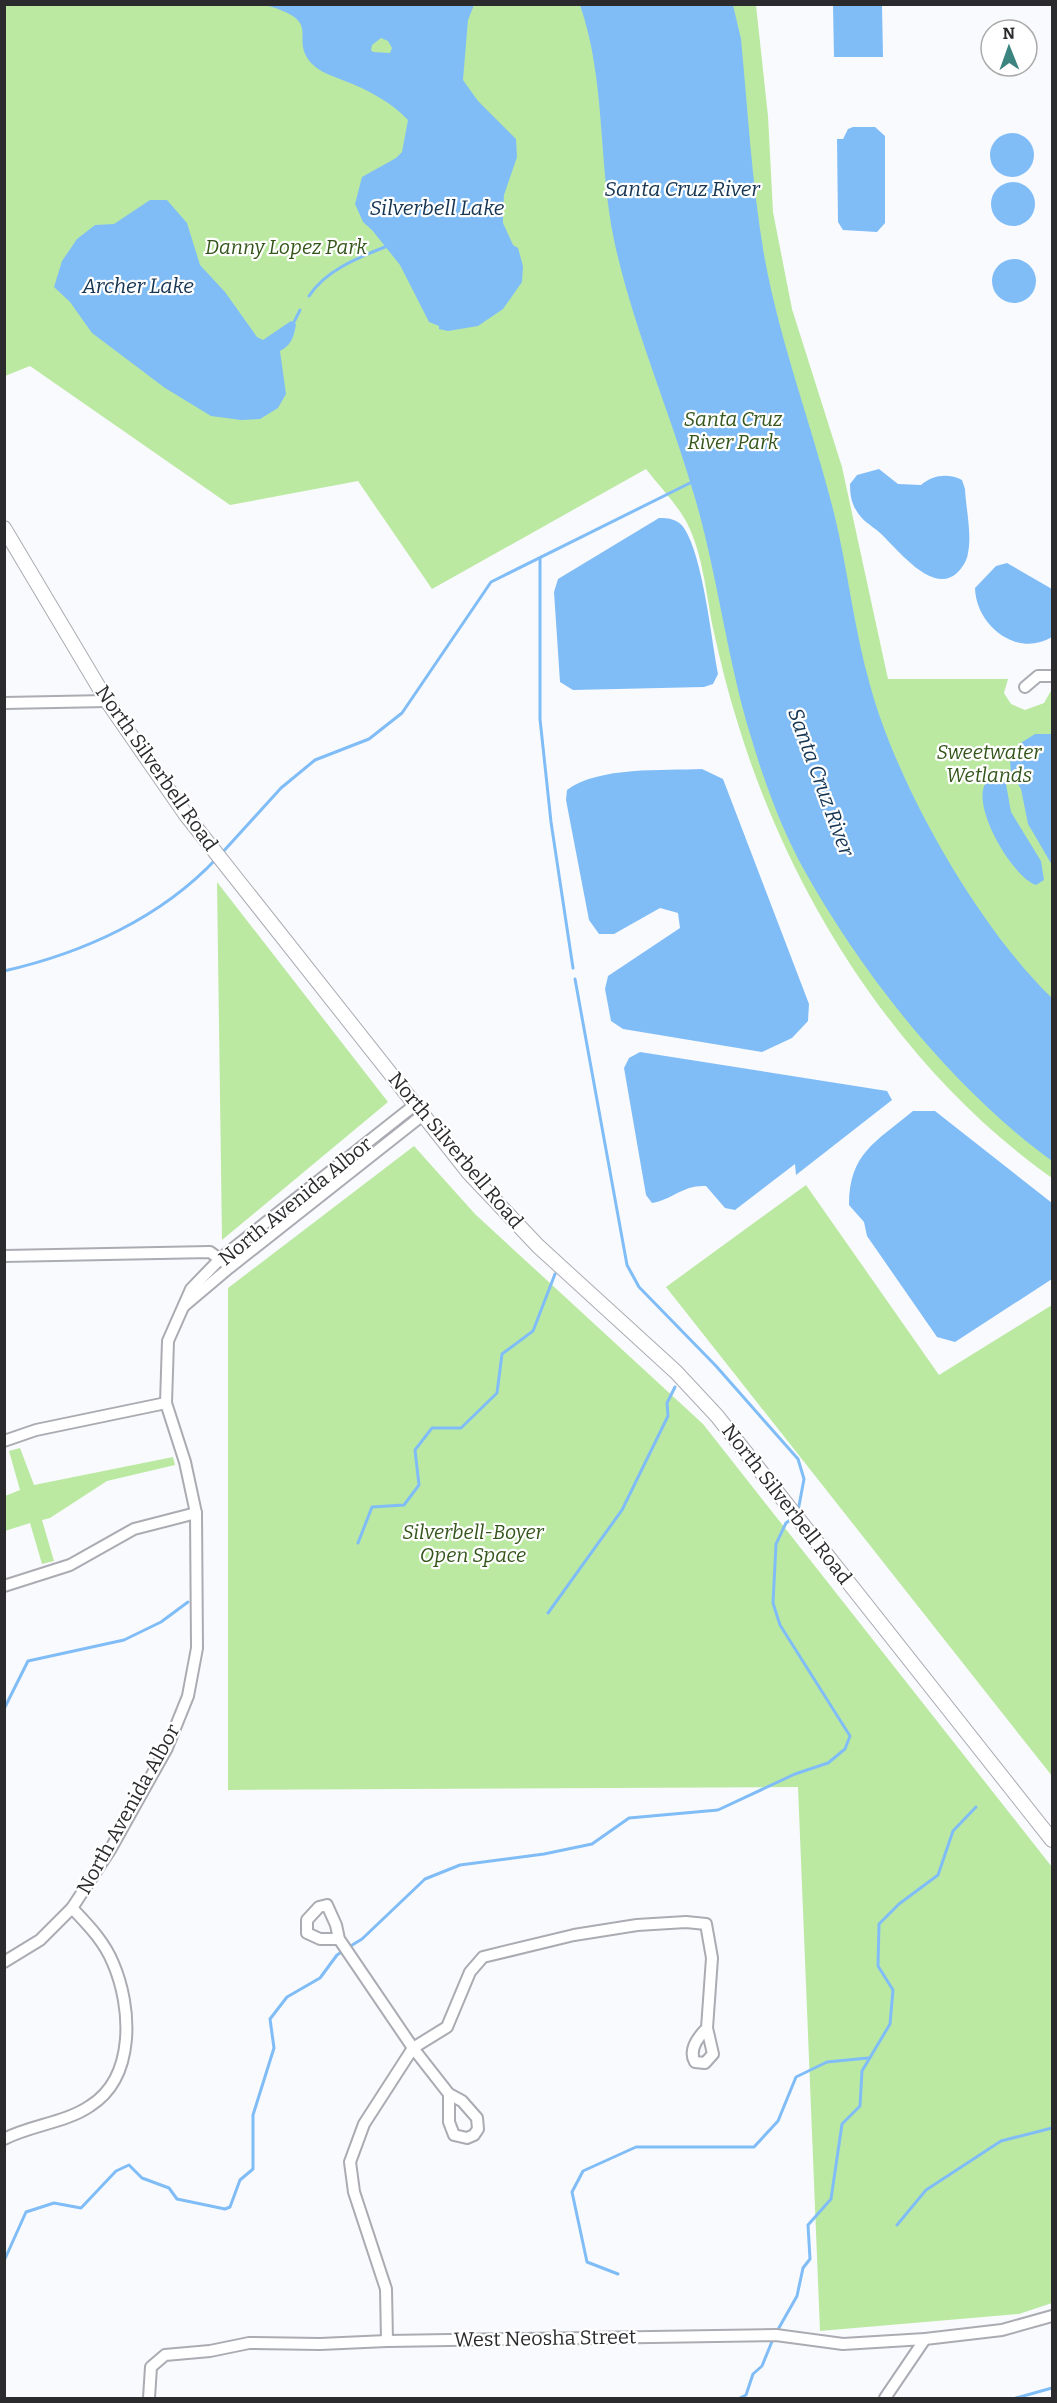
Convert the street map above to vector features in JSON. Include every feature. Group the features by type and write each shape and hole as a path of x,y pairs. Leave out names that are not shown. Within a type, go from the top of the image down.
{"main road":[{"name":"North Silverbell Road","path":"4,528 107,701 186,814 470,1173 503,1211 676,1372 717,1416 1053,1840"}],"street":[{"path":"1025,687 1038,676 1053,676"},
{"path":"4,703 107,701"},
{"name":"North Avenida Albor","path":"4,1962 40,1940 72,1908 110,1850 167,1748 188,1696 197,1648 196,1513 185,1462 166,1403 168,1341 191,1288 221,1258 420,1109"},
{"name":"North Avenida Albor","path":"184,1307 420,1109"},
{"path":"270,1220 278,1230"},
{"path":"4,1256 210,1252 221,1258 229,1268"},
{"path":"4,1441 36,1430 166,1403"},
{"path":"4,1586 70,1564 134,1529 196,1513"},
{"path":"4,2139 90,2106 117,2079 125,2052 123,2001 116,1973 98,1936 72,1908"},
{"path":"387,2340 386,2289 354,2192 350,2162 364,2124 412,2048 447,2027 470,1972 483,1957 574,1935 637,1925 687,1922 706,1924 712,1958 707,2028"},
{"path":"339,1939 412,2048 449,2094"},
{"name":"West Neosha Street","path":"149,2398 151,2367 165,2355 210,2351 249,2343 320,2344 387,2340 776,2335 843,2343 925,2339 1002,2330 1053,2316"},
{"path":"885,2398 925,2339"}],"green space":[{"path":"5,5 756,5 768,116 773,212 792,309 842,467 888,679 1008,679 1004,693 1011,704 1025,710 1044,703 1052,689 1052,1178 998,1135 947,1087 901,1034 859,977 821,917 788,854 761,789 738,724 721,664 700,561 692,535 678,509 646,469 432,589 358,481 230,505 30,366 5,376"},
{"path":"217,882 388,1102 222,1240"},
{"name":"Silverbell-Boyer Open Space","path":"414,1146 475,1214 703,1424 1052,1867 1052,2303 1019,2314 820,2331 798,1787 228,1790 228,1288"},
{"path":"806,1185 939,1375 1052,1305 1052,1776 666,1287"},
{"path":"20,1448 34,1485 173,1457 175,1465 107,1481 50,1518 42,1520 54,1561 42,1564 30,1523 5,1531 5,1496 20,1490 9,1451"}],"water":[{"name":"Silverbell Lake","path":"265,5 474,5 468,20 463,80 478,101 516,139 517,157 504,195 503,223 513,245 518,248 523,266 522,282 503,309 478,326 448,331 439,329 439,326 429,322 400,265 363,222 355,204 362,177 396,158 402,152 408,120 379,97 327,74 312,64 305,54 301,24 284,11","holes":["381,38 388,41 392,48 390,53 371,50 372,45"]},
{"name":"Santa Cruz River","path":"580,5 733,5 741,39 754,177 765,260 788,356 834,513 870,685 899,766 943,852 996,933 1052,998 1052,1161 980,1100 913,1028 853,949 827,909 803,868 780,821 743,708 695,498 622,273 609,211 594,62"},
{"path":"833,5 882,5 883,57 834,57"},
{"path":"875,127 885,136 885,223 877,232 843,230 838,222 837,139 843,139 848,129"},
{"path":"1012,133 1020,134 1028,139 1033,147 1033,163 1028,171 1020,176 1012,177 1004,176 996,171 991,163 990,155 991,147 996,139 1004,134"},
{"path":"1013,182 1029,188 1035,204 1029,220 1013,226 997,220 991,204 997,188"},
{"name":"Archer Lake","path":"150,200 167,200 187,223 200,265 225,292 257,337 263,340 291,321 296,324 292,340 280,351 286,394 278,408 260,419 241,420 211,416 165,388 92,333 70,302 54,287 62,261 77,239 95,225 114,224"},
{"path":"1014,259 1030,265 1036,281 1030,297 1014,303 998,297 992,281 998,265"},
{"path":"879,469 898,484 921,485 941,476 951,476 962,480 965,489 969,546 965,562 957,573 947,578 937,578 926,574 915,567 858,514 852,501 850,484 857,475"},
{"path":"659,518 679,523 691,541 701,577 718,674 713,684 704,687 573,690 560,682 554,592 558,579"},
{"path":"1007,563 1052,589 1052,637 1025,644 1013,641 1001,635 983,615 977,602 975,588 996,566"},
{"path":"1035,734 1052,734 1052,865 1028,824 1021,789 1011,773 1010,760 1019,744"},
{"path":"702,769 723,779 809,1004 808,1021 792,1038 762,1052 623,1029 611,1021 605,989 608,976 680,928 678,913 660,908 614,934 599,934 589,920 566,800 567,790 580,782 613,773"},
{"path":"991,778 1002,780 1006,784 1011,812 1041,861 1044,880 1036,885 1014,867 1003,852 986,817 983,800 984,787"},
{"path":"640,1052 887,1091 892,1100 796,1175 795,1164 735,1210 725,1208 706,1186 684,1190 652,1203 646,1195 624,1068 629,1058"},
{"path":"913,1111 935,1111 1052,1203 1052,1279 955,1342 937,1337 867,1236 864,1222 849,1205 850,1187 859,1161 876,1141"}],"waterway":[{"path":"309,296 333,272 385,247"},
{"path":"294,322 300,310"},
{"path":"221,854 281,788 315,760 369,739 402,713 491,582 694,481"},
{"path":"540,558 540,719 551,822 573,968"},
{"path":"4,971 63,954 119,930 171,898 217,858"},
{"path":"575,979 627,1265 639,1287 716,1366 798,1459 804,1479 798,1511"},
{"path":"358,1543 372,1507 404,1505 419,1485 415,1450 432,1428 461,1428 497,1393 502,1354 533,1331 555,1274"},
{"path":"548,1613 622,1510 668,1416 667,1403 675,1387"},
{"path":"349,1947 362,1939 425,1879 460,1865 544,1854 592,1844 629,1818 718,1810 795,1774 828,1763 845,1749 850,1736 780,1625 773,1603 776,1544 786,1523 793,1518"},
{"path":"4,1709 28,1661 124,1640 161,1622 188,1602"},
{"path":"776,2333 797,2296 803,2268 810,2259 808,2225 831,2199 842,2124 860,2106 862,2071 890,2024 893,1990 878,1966 879,1924 899,1904 938,1875 953,1831 976,1807"},
{"path":"4,2261 26,2212 54,2203 81,2208 116,2171 129,2165 142,2178 169,2188 177,2199 225,2209 230,2207 240,2180 253,2169 253,2115 274,2048 270,2019 287,1997 320,1978 337,1955 343,1951"},
{"path":"618,2274 587,2262 572,2192 583,2171 636,2147 754,2147 778,2121 796,2077 827,2062 868,2058"},
{"path":"897,2225 926,2190 1001,2141 1052,2128"},
{"path":"740,2398 746,2395 753,2374 762,2366 773,2339"},
{"path":"1016,2398 1052,2388"}],"park label":[{"name":"Danny Lopez Park","path":"286,247"},
{"name":"Santa Cruz River Park","path":"733,430"},
{"name":"Sweetwater Wetlands","path":"989,764"}]}
